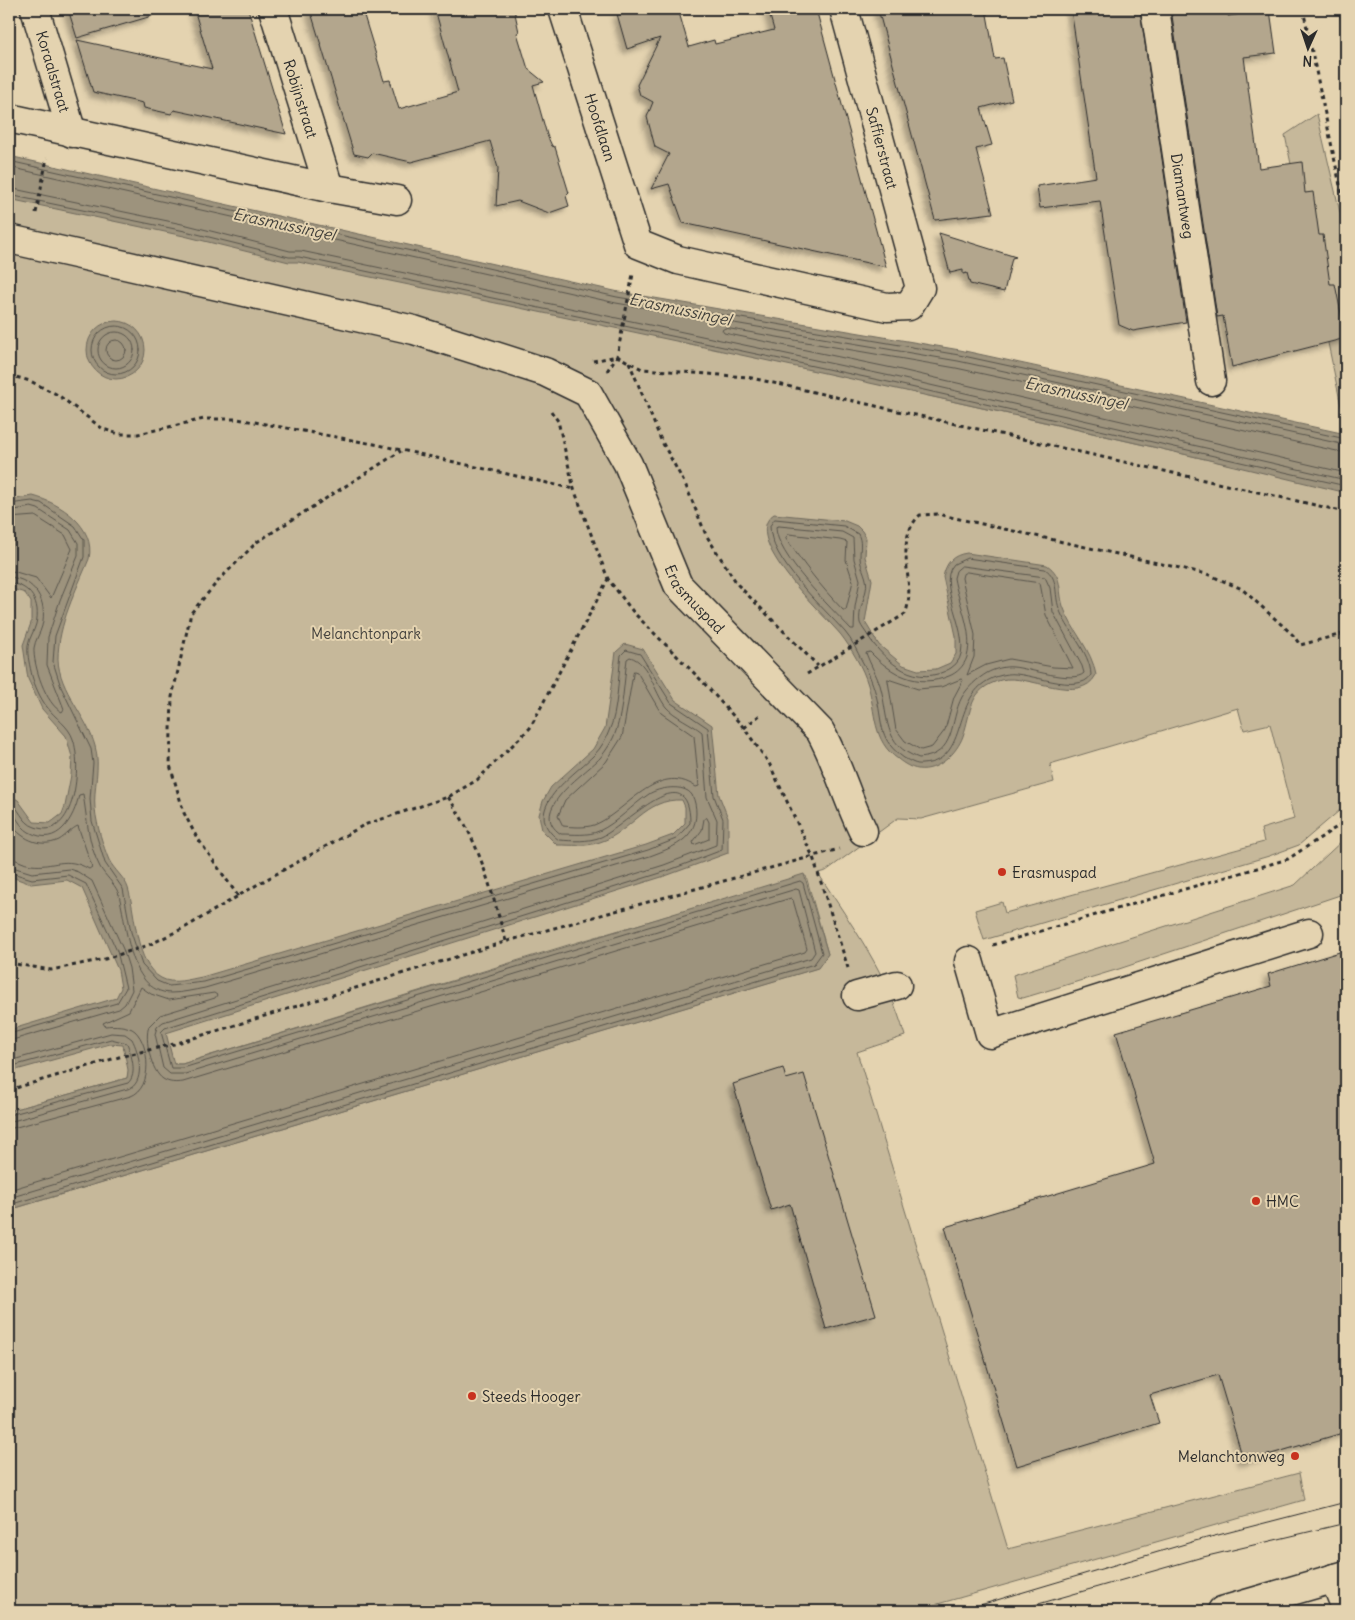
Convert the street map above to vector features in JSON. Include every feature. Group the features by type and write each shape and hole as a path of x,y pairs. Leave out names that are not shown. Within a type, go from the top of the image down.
{"street":[{"name":"Koraalstraat","path":"35,9 72,133"},
{"name":"Robijnstraat","path":"273,9 328,188"},
{"name":"Hoofdlaan","path":"563,9 638,244 678,260 887,307 909,306 920,288"},
{"name":"Saffierstraat","path":"844,9 920,288"},
{"name":"Diamantweg","path":"1155,9 1212,381"},
{"path":"9,118 328,188 397,200"},
{"name":"Erasmuspad","path":"9,239 414,330 544,372 588,393 628,464 678,585 820,731 831,751 848,800 863,831"},
{"path":"969,961 990,1034 1309,933"},
{"path":"857,996 897,985"},
{"path":"1222,1611 1340,1576 1346,1608"}],"path":[{"path":"1303,9 1346,214"},
{"path":"35,217 48,153"},
{"path":"633,270 617,356 642,369 746,377 1346,512"},
{"path":"629,362 661,440 686,486 706,535 738,585 818,666"},
{"path":"9,376 30,381 58,395 103,429 119,434 138,434 204,418 238,419 278,425 574,489"},
{"path":"558,421 574,489 608,579 634,613 704,682 744,728 769,763 812,857 857,996"},
{"path":"238,896 193,831 184,813 170,765 172,696 191,613 218,580 257,542 401,451"},
{"path":"849,648 904,614 909,604 906,563 907,542 912,523 920,515 936,514 1207,574 1242,589 1293,635 1300,645 1346,633"},
{"path":"9,963 51,970 106,960 149,945 186,928 238,896 364,825 448,797 477,780 530,728 608,579"},
{"path":"448,797 472,833 495,900 506,942"},
{"path":"969,961 989,946 1288,859 1346,821"},
{"path":"9,1090 119,1057 174,1044 506,942 841,849 863,831"}],"green space":[{"path":"1317,114 1346,238 1346,430 1285,135"},
{"name":"Melanchtonpark","path":"9,186 1346,491 1346,805 1299,845 1269,856 984,940 975,910 1002,902 1005,913 1264,842 1261,829 1294,819 1270,724 1244,730 1238,708 1050,764 1054,782 921,819 898,818 826,871 818,873 857,932 879,971 898,1013 905,1036 857,1052 1008,1549 1299,1473 1304,1500 913,1611 9,1611 9,1210 817,968 828,954 806,876 568,945 182,1064 174,1064 172,1060 128,1073 127,1078 9,1111"},
{"path":"1346,837 1346,893 1119,969 1023,998 1018,997 1013,975 1295,885"}],"water":[{"name":"Erasmussingel","path":"9,156 619,292 960,350 1346,434 1346,491 1343,492 822,372 429,289 298,262 289,262 184,236 9,199"},
{"path":"110,321 122,321 137,329 145,344 145,356 137,371 122,379 110,379 95,371 87,356 87,344 95,329"},
{"path":"33,496 64,510 74,518 87,536 90,547 89,559 64,620 61,633 58,659 60,671 68,693 86,724 95,746 97,770 95,809 105,849 111,864 128,888 138,938 146,962 152,971 166,980 182,981 202,977 646,845 673,835 685,823 685,807 682,800 658,804 621,831 595,844 557,845 542,830 539,815 543,801 551,787 593,749 605,728 616,652 625,644 643,649 675,700 712,725 719,795 728,818 728,853 668,875 166,1033 174,1064 182,1064 804,874 828,954 818,968 9,1210 9,1111 127,1078 128,1070 123,1045 110,1044 9,1072 9,1030 116,998 121,988 118,970 82,888 67,880 31,884 9,876 9,795 18,800 34,822 50,823 62,814 71,775 72,757 66,736 42,709 28,679 23,645 31,623 31,602 25,593 9,588 9,500"},
{"path":"774,514 845,521 857,526 862,531 866,538 865,557 872,580 865,622 879,645 903,665 918,670 936,669 950,663 956,654 956,636 943,577 951,560 967,553 1047,565 1052,569 1058,578 1063,606 1086,648 1096,675 1088,684 1078,688 1066,688 1012,679 990,684 977,695 970,710 963,736 956,749 946,760 933,768 918,769 908,766 900,761 883,744 876,725 866,679 849,646 803,594 775,558 767,540 766,525"}],"building":[{"path":"68,9 151,9 152,16 77,38"},
{"path":"194,9 248,9 286,134 174,110 171,114 144,108 143,103 93,92 77,40 212,69"},
{"path":"310,9 362,9 384,81 390,80 399,109 458,92 435,9 514,9 519,32 517,33 528,69 544,82 533,85 547,135 552,146 555,147 569,193 566,196 569,206 549,213 518,201 496,206 498,168 490,141 411,162 372,153 368,157 354,154"},
{"path":"635,9 678,9 689,47 714,40 715,44 774,30 768,9 816,9 886,267 683,223 669,184 651,189 669,154 655,147 647,117 653,102 640,95 637,85 660,38 627,49 617,14"},
{"path":"878,9 986,9 995,59 1003,58 1012,100 981,108 992,145 976,149 993,213 935,220"},
{"path":"1071,9 1140,9 1186,322 1133,331 1119,325 1100,201 1040,208 1037,186 1096,177"},
{"path":"1171,9 1227,9 1228,16 1270,10 1276,53 1244,57 1259,168 1302,162 1305,193 1313,192 1319,235 1323,235 1330,284 1335,284 1346,338 1232,367 1223,316 1217,317"},
{"path":"939,233 1016,257 1012,258 1004,292 970,284 967,273 963,274 963,270 950,273"},
{"name":"HMC","path":"1346,950 1346,1432 1244,1462 1218,1375 1150,1395 1159,1423 1017,1466 945,1227 1155,1164 1116,1032 1271,986 1268,974"},
{"path":"783,1068 786,1079 804,1074 876,1315 826,1329 790,1204 771,1210 733,1084"}],"tram line":[{"path":"1339,9 1346,47"},
{"path":"960,1611 1195,1541 1346,1502"},
{"path":"1014,1611 1199,1558 1346,1523"}],"place":[{"name":"Erasmuspad","path":"1002,872"},
{"name":"HMC","path":"1256,1201"},
{"name":"Steeds Hooger","path":"472,1396"},
{"name":"Melanchtonweg","path":"1295,1456"}]}
